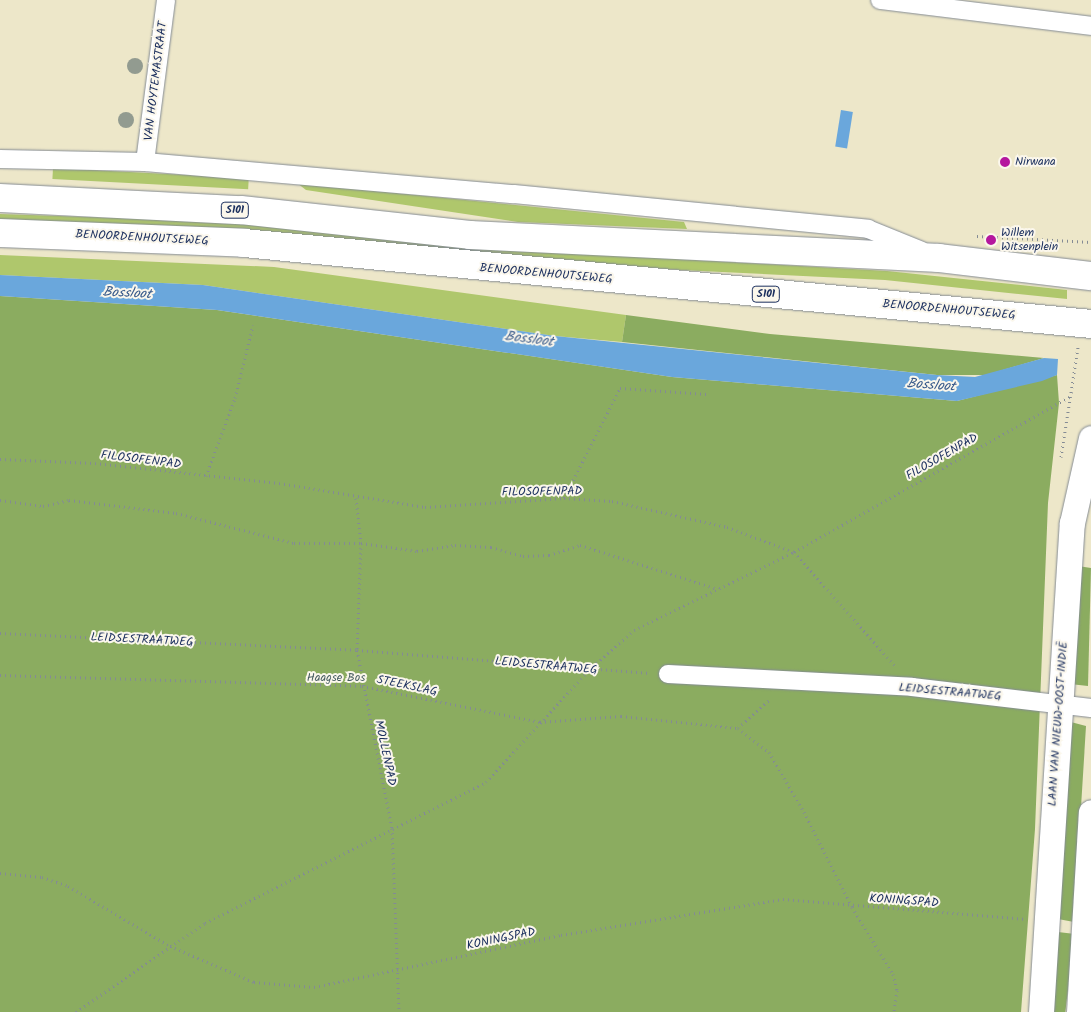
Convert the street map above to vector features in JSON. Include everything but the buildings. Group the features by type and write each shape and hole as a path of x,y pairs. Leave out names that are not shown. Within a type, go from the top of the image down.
{"main road":[{"name":"S101","path":"0,198 241,210 489,236 940,258 1091,276"},
{"name":"BENOORDENHOUTSEWEG","path":"0,234 244,243 1091,324"},
{"name":"LAAN VAN NIEUW-OOST-INDIË","path":"1041,1012 1072,524 1091,438"},
{"path":"1078,1012 1091,812"}],"street":[{"name":"VAN HOYTEMASTRAAT","path":"145,162 166,0"},
{"path":"880,0 1091,26"},
{"path":"0,159 145,162 868,229 940,258"},
{"name":"LEIDSESTRAATWEG","path":"668,674 912,687 1091,708"}],"path":[{"path":"206,476 236,398 253,325"},
{"path":"564,498 620,388 706,394"},
{"name":"FILOSOFENPAD","path":"0,458 95,463 279,483 356,498 425,507 564,498 612,501 727,527 794,552 1069,397"},
{"name":"MOLLENPAD","path":"356,498 361,543 357,650 362,686 392,828 401,970 399,1012"},
{"path":"0,500 43,506 69,500 176,513 294,543 361,543 417,551 455,545 491,547 523,556 549,555 580,545 719,589"},
{"path":"76,1012 205,923 486,782 590,670 634,630 794,552 912,687"},
{"name":"LEIDSESTRAATWEG","path":"0,632 357,650 590,670 668,674"},
{"name":"STEEKSLAG","path":"0,675 362,686 540,722 621,716 738,728"},
{"path":"788,681 738,728 774,758 852,907 894,974 897,990 894,1012"},
{"name":"KONINGSPAD","path":"0,873 42,877 68,886 170,946 268,984 327,986 561,935 783,899 852,907 1031,920"}],"green space":[{"path":"53,168 249,178 248,189 52,179"},
{"path":"297,183 684,222 687,229 518,222 306,190"},
{"path":"0,214 209,221 488,248 887,271 1067,290 1067,299 885,280 680,270 0,222"},
{"path":"0,255 274,267 626,315 622,342 555,336 203,285 0,275"},
{"name":"Haagse Bos","path":"0,296 217,310 672,377 957,401 1057,375 1059,403 1048,503 1035,829 1021,1012 0,1012"},
{"path":"626,315 770,334 1044,358 986,375 937,375 622,342"},
{"path":"1078,566 1091,568 1088,686 1070,684"},
{"path":"1067,721 1086,726 1074,922 1058,919"},
{"path":"1058,932 1075,934 1065,1012 1048,1011"}],"water":[{"path":"841,110 853,112 847,148 835,147"},
{"name":"Bossloot","path":"0,275 203,285 555,336 937,375 975,377 1044,358 1058,359 1057,375 1042,381 957,401 672,377 217,310 0,296"}],"place":[{"name":"Nirwana","path":"1005,162"},
{"name":"Willem Witsenplein","path":"991,240"}]}
